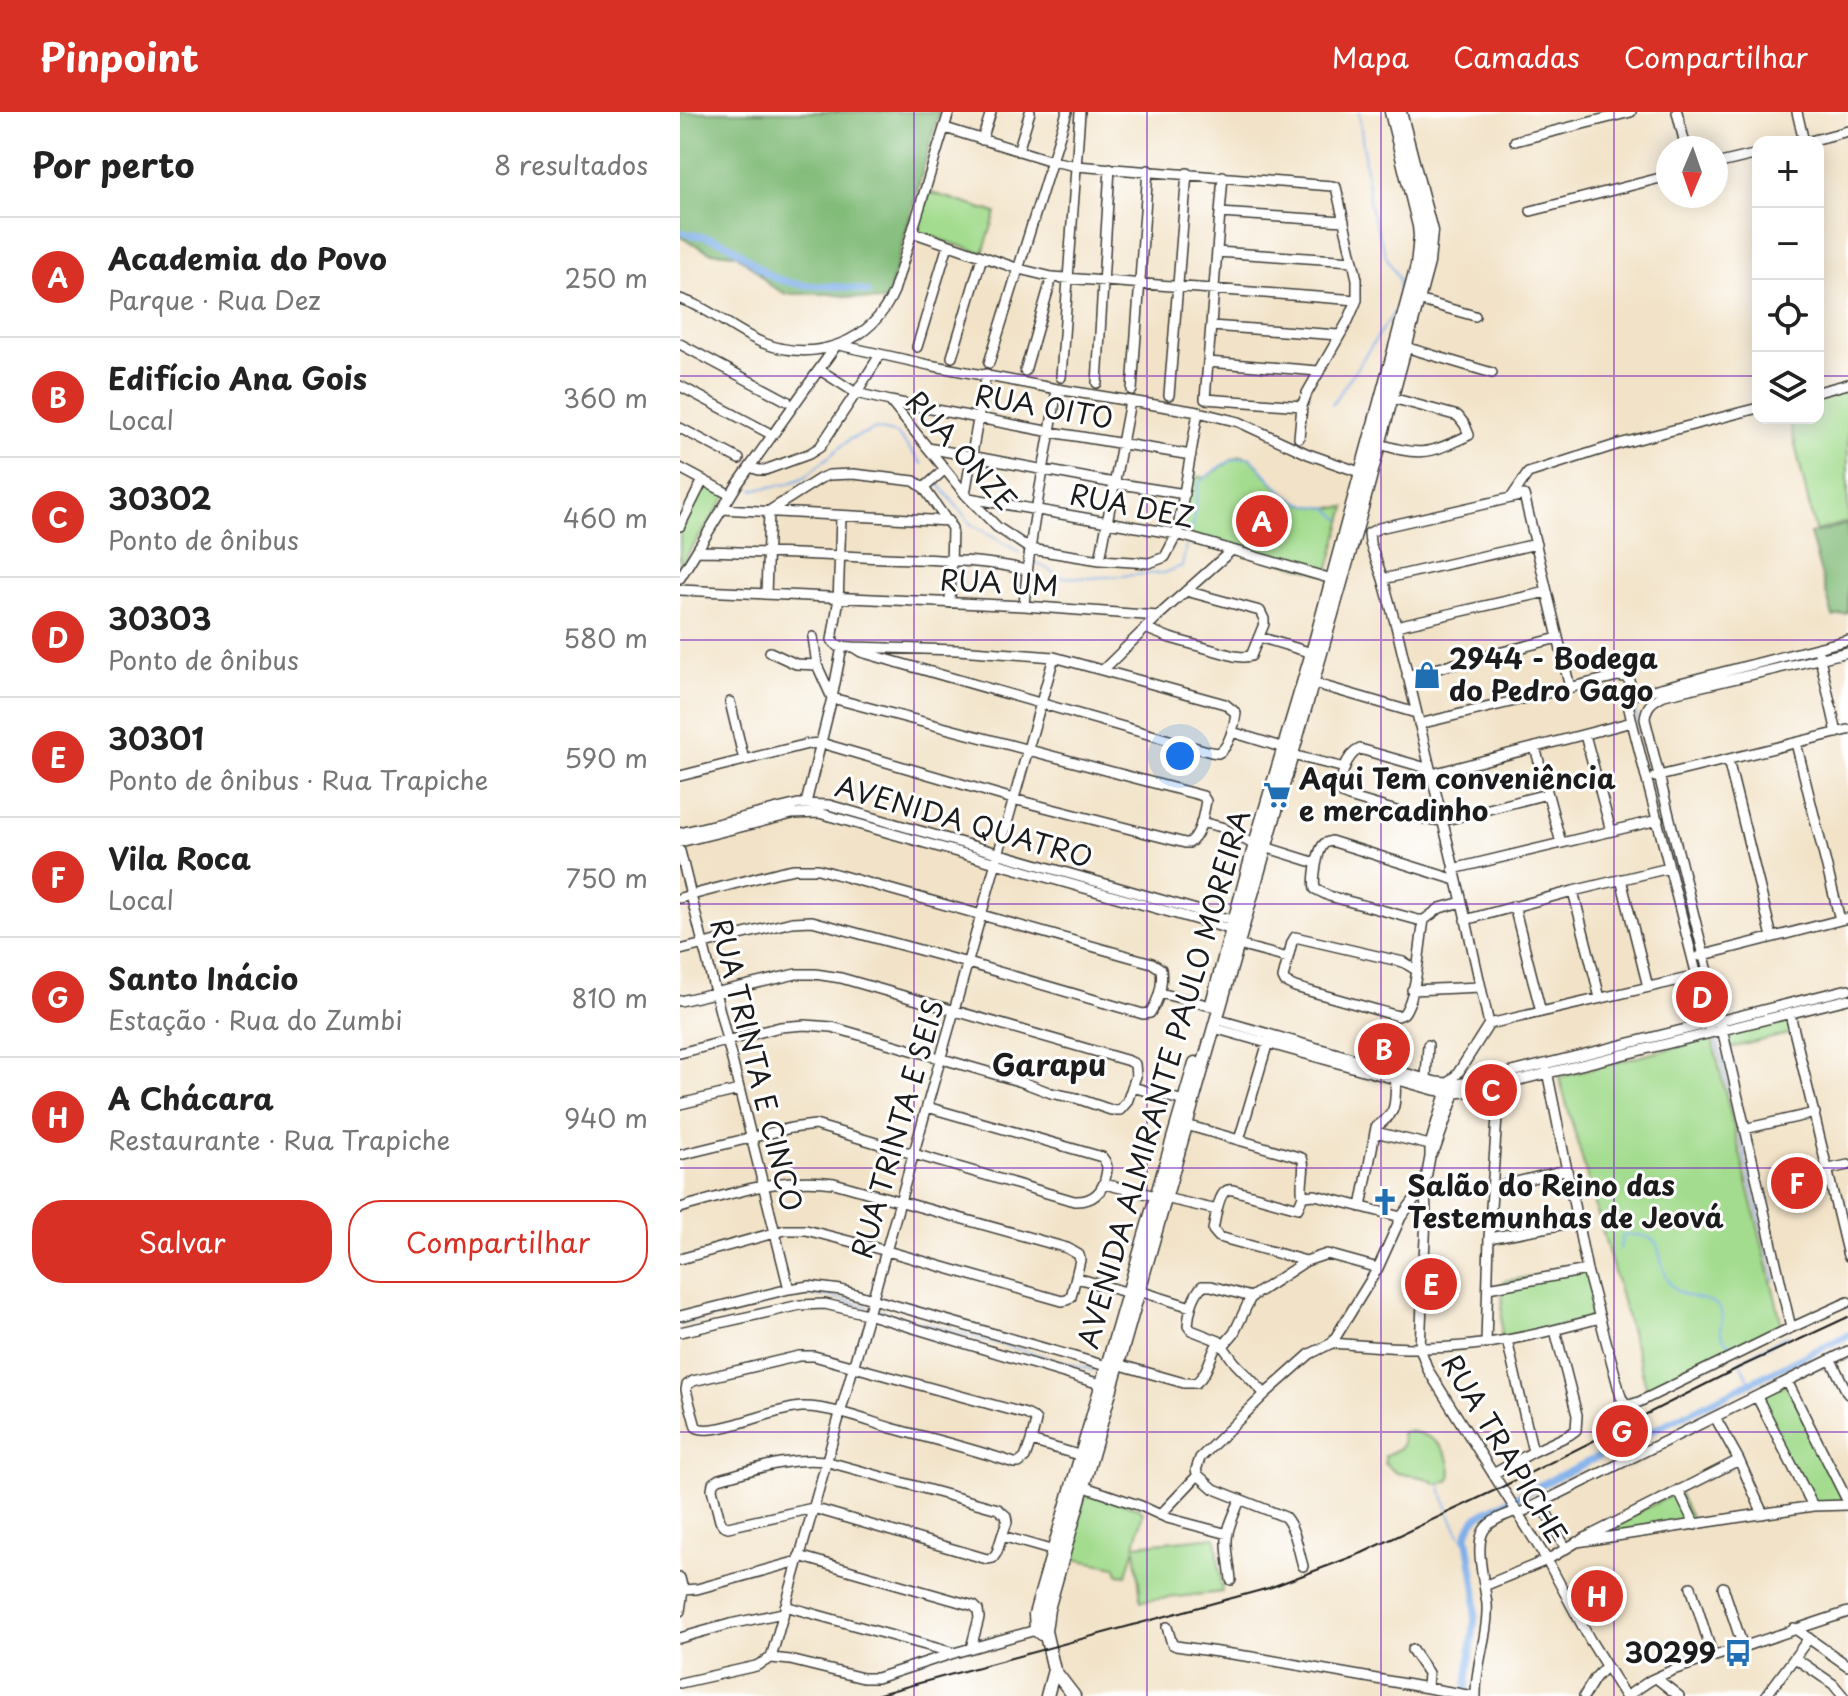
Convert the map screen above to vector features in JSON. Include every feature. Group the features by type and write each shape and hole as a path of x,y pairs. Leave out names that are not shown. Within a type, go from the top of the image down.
{"main road":[{"name":"AVENIDA ALMIRANTE PAULO MOREIRA","path":"1288,752 1363,531 1375,443 1419,256 1419,226 1391,112"},
{"name":"AVENIDA ALMIRANTE PAULO MOREIRA","path":"1040,1632 1082,1456 1113,1367 1211,1006 1288,752 1362,473 1392,398 1428,263 1431,231 1400,112"},
{"name":"AVENIDA ALMIRANTE PAULO MOREIRA","path":"1161,1197 1186,1125 1238,945 1260,846"},
{"name":"AVENIDA ALMIRANTE PAULO MOREIRA","path":"1073,1696 1054,1670 1040,1632 1034,1627 1035,1614 1054,1551 1064,1535 1082,1486 1106,1386"},
{"name":"AVENIDA ALMIRANTE PAULO MOREIRA","path":"1047,1696 1054,1670"}],"street":[{"path":"680,299 763,343 791,350 822,350 850,340 887,307 894,291 949,112"},
{"path":"982,140 991,112"},
{"path":"1018,151 1030,112"},
{"path":"989,363 1067,112"},
{"path":"1061,377 1080,112"},
{"path":"1515,141 1631,112"},
{"path":"1677,112 1683,136"},
{"path":"1797,112 1803,136"},
{"path":"945,128 1076,166 1334,186 1357,279 1357,300 1307,393 1302,406 1299,438"},
{"path":"1824,137 1848,131"},
{"path":"1728,161 1752,155"},
{"path":"1097,383 1110,168"},
{"path":"1100,560 1131,395 1148,170"},
{"path":"1169,395 1187,173"},
{"path":"1223,176 1206,399 1302,406"},
{"path":"1531,211 1656,179"},
{"path":"1220,213 1344,221"},
{"path":"912,232 1019,269 1052,277 1357,300"},
{"path":"917,347 948,245"},
{"path":"1217,252 1353,261"},
{"path":"952,357 982,257"},
{"path":"1025,371 1052,277"},
{"path":"1418,300 1475,316"},
{"path":"1211,326 1339,335"},
{"path":"680,344 787,401"},
{"path":"837,346 1057,389 1131,395 1239,422 1308,454 1362,473"},
{"path":"680,578 750,467 837,346"},
{"path":"1405,347 1492,373"},
{"path":"750,467 765,470 815,451 880,355"},
{"path":"1208,362 1318,371"},
{"name":"RUA ONZE","path":"820,370 856,393 890,401 967,496 997,527 1030,549 1100,560 1149,563 1165,557 1177,534"},
{"path":"967,496 986,374"},
{"path":"1824,390 1848,384"},
{"path":"680,386 767,432"},
{"path":"1024,606 1035,510 1057,389"},
{"path":"1375,443 1421,453 1444,447 1469,435 1461,418 1454,414 1392,398"},
{"name":"RUA OITO","path":"890,401 1191,455"},
{"path":"1511,498 1528,473 1619,444 1752,410"},
{"path":"1177,534 1198,412"},
{"path":"680,428 739,459"},
{"path":"928,448 1185,494"},
{"path":"680,468 725,492"},
{"path":"921,486 944,470"},
{"path":"769,511 829,475 903,479 921,486 950,526 950,603"},
{"path":"680,526 703,480"},
{"path":"1570,688 1524,495 1363,531 1383,579 1396,626 1489,1024 1697,976"},
{"name":"RUA DEZ","path":"967,496 1177,534 1332,579"},
{"path":"722,509 950,526"},
{"path":"766,594 769,511"},
{"path":"806,803 832,698 838,645 832,636 837,613 841,517"},
{"path":"1383,579 1536,544"},
{"path":"1104,669 1232,550"},
{"path":"697,551 991,563 1026,570"},
{"name":"RUA UM","path":"680,590 1024,606 1158,616"},
{"path":"1145,628 1170,638 1243,657 1251,656 1264,619 1260,611 1186,591"},
{"path":"1396,626 1547,592"},
{"path":"813,637 817,665 832,698"},
{"path":"1259,637 1312,653"},
{"path":"1407,676 1558,638"},
{"path":"1788,1329 1721,1025 1669,868 1658,820 1645,719 1646,710 1654,699 1664,695 1819,653 1848,640"},
{"path":"838,645 1054,657 1225,704 1236,713 1232,732 1222,751 1211,752 861,652 853,647"},
{"path":"770,652 796,664 817,665"},
{"path":"1633,695 1819,653 1848,652"},
{"path":"1819,653 1837,733"},
{"name":"RUA TRINTA E SEIS","path":"771,1658 1054,657"},
{"path":"1419,724 1610,677 1629,680 1633,695 1628,704 1632,722 1653,778 1698,956 1697,976 1709,1028"},
{"path":"1313,683 1416,713"},
{"path":"680,776 821,743 1013,799 1189,843 1194,840 1201,822 1206,801 1203,796 832,698"},
{"path":"730,702 744,760"},
{"path":"1547,794 1442,821 1420,818 1344,795 1340,787 1354,750 1360,749 1431,771 1632,722"},
{"path":"1653,778 1848,730"},
{"path":"1232,732 1345,768"},
{"path":"1585,735 1611,831"},
{"path":"1698,956 1844,919 1796,743"},
{"path":"1535,747 1561,843"},
{"path":"1728,760 1772,937"},
{"name":"AVENIDA QUATRO","path":"680,833 806,803 839,808 997,858 1234,926"},
{"name":"AVENIDA QUATRO","path":"680,842 792,814 812,813 997,858"},
{"path":"1453,869 1658,820"},
{"path":"1201,822 1221,827 1260,846 1316,863"},
{"path":"1456,880 1331,841 1323,845 1313,882 1320,892 1418,920 1424,920 1440,908 1462,902"},
{"name":"RUA TRINTA E CINCO","path":"680,851 789,1289"},
{"path":"1465,920 1669,868"},
{"path":"680,898 779,872 818,869 1158,965 1162,973 1160,993 1150,1013 1143,1014 812,921 792,922 680,950"},
{"path":"1621,879 1648,987"},
{"path":"1573,891 1600,998"},
{"path":"1514,906 1541,1012"},
{"path":"1416,970 1403,962 1295,937 1283,978 1289,985 1398,1016 1406,1011 1412,990 1416,970 1424,920"},
{"path":"1238,945 1288,958"},
{"path":"680,1001 796,974 841,978 1135,1064 1136,1076 1127,1102 1120,1110 1111,1110 820,1025 780,1027 680,1053"},
{"path":"1412,990 1481,987"},
{"path":"1215,1023 1268,1042 1453,1085 1547,1069 1848,989"},
{"path":"1160,993 1211,1006"},
{"path":"1721,1025 1790,1014 1848,999"},
{"path":"1790,1014 1848,1256"},
{"path":"1215,1023 1396,1079 1499,1086 1547,1069"},
{"name":"RUA TRAPICHE","path":"1489,1024 1453,1085 1430,1157 1425,1184 1420,1348 1428,1370 1547,1560 1585,1632 1626,1696"},
{"path":"1239,1140 1268,1042"},
{"path":"1426,1079 1428,1045"},
{"path":"1547,1069 1587,1270 1626,1404 1639,1402 1848,1302"},
{"path":"1361,1207 1376,1127 1393,1112 1396,1079"},
{"path":"1486,1344 1499,1086"},
{"path":"1132,1087 1184,1101"},
{"path":"680,1104 739,1090"},
{"path":"680,1155 815,1125 1074,1201 1086,1200 1099,1193 1104,1184 1106,1160 1096,1154 927,1107"},
{"path":"1744,1129 1815,1113"},
{"path":"1186,1125 1302,1158 1303,1196 1298,1208 1229,1190 1223,1193 1213,1230 1219,1237 1306,1261"},
{"path":"1375,1132 1433,1146"},
{"path":"1829,1169 1848,1165"},
{"path":"1492,1188 1565,1170"},
{"path":"680,1208 763,1185 783,1182 834,1183 1067,1248 1079,1255 1080,1265 1071,1297 1055,1300 817,1231 797,1229 775,1233 680,1259"},
{"path":"1104,1184 1217,1210"},
{"path":"1332,1343 1378,1268 1401,1217 1425,1184"},
{"path":"1303,1196 1322,1196 1401,1217"},
{"path":"1489,1238 1576,1222"},
{"path":"680,1332 800,1305 869,1307 1190,1384 1200,1380 1213,1350 1234,1333 1251,1297 1306,1261 1327,1254 1378,1268"},
{"path":"1488,1288 1587,1270"},
{"path":"1077,1278 1191,1307"},
{"path":"1251,1297 1206,1285 1199,1288 1188,1323 1189,1328 1221,1343 1235,1363 1265,1394"},
{"path":"680,1316 789,1289 826,1287 869,1307 1106,1386"},
{"path":"1303,1566 1290,1522 1277,1513 1214,1489 1196,1470 1200,1458 1310,1354 1332,1343 1420,1348 1486,1344 1600,1318"},
{"path":"1493,1474 1576,1430 1577,1415 1555,1330"},
{"path":"1507,1340 1533,1452"},
{"path":"1167,1627 1172,1644 1176,1646 1474,1696 1487,1606 1481,1552 1484,1529 1514,1507 1541,1503 1848,1351"},
{"path":"807,1355 854,1366 1032,1417 1036,1421 1025,1458 1014,1463 840,1413 799,1407 701,1430 696,1427 687,1399 687,1385 693,1381 807,1355"},
{"path":"1831,1360 1848,1394"},
{"path":"1577,1542 1848,1503 1787,1381"},
{"path":"1757,1397 1813,1506"},
{"path":"1715,1417 1739,1460 1763,1514"},
{"path":"1031,1441 1082,1456"},
{"path":"788,1460 825,1461 998,1509 1006,1516 1007,1522 995,1555 987,1559 813,1508 739,1526 723,1525 718,1517 712,1489 713,1483 719,1479 788,1460"},
{"path":"1484,1586 1547,1560 1565,1547 1739,1460"},
{"path":"1161,1514 1198,1475"},
{"path":"1082,1486 1167,1518 1228,1534"},
{"path":"1678,1490 1695,1525"},
{"path":"1231,1580 1226,1545 1240,1499"},
{"path":"1541,1503 1565,1547"},
{"path":"1002,1536 1054,1551"},
{"path":"683,1590 697,1589 799,1559 974,1606 979,1618 971,1648"},
{"path":"680,1578 683,1590 680,1611"},
{"path":"1691,1587 1713,1657"},
{"path":"1723,1587 1743,1647"},
{"path":"680,1638 784,1609 954,1653"},
{"path":"1626,1696 1656,1678 1794,1628 1848,1612"},
{"path":"1794,1628 1848,1666"},
{"path":"680,1683 756,1666 771,1658 863,1678 877,1678 971,1648 1040,1632"},
{"path":"1766,1696 1809,1638"},
{"path":"1412,1650 1428,1673 1427,1688"},
{"path":"1795,1658 1833,1684 1843,1696"},
{"path":"1584,1696 1606,1666"},
{"path":"1656,1678 1679,1696"}],"green space":[{"path":"680,112 939,112 886,302 830,294 786,294 768,284 736,254 710,252 680,237"},
{"path":"929,192 996,213 983,253 916,232"},
{"path":"1848,388 1848,522 1815,531 1790,424 1824,424 1824,394"},
{"path":"1241,456 1251,458 1281,491 1300,503 1327,508 1346,507 1327,575 1180,533 1191,475 1205,478"},
{"path":"704,484 727,495 680,566 680,530"},
{"path":"1848,524 1848,613 1833,617 1810,534"},
{"path":"1788,1014 1793,1033 1726,1049 1721,1029"},
{"path":"1712,1038 1782,1325 1647,1389 1559,1077"},
{"path":"1586,1268 1598,1317 1501,1339 1503,1281"},
{"path":"1786,1383 1847,1504 1807,1507 1757,1399"},
{"path":"1406,1431 1425,1436 1440,1446 1449,1461 1450,1480 1437,1484 1426,1478 1397,1473 1385,1464 1385,1456 1400,1448 1403,1442 1401,1433"},
{"path":"1086,1491 1143,1512 1135,1545 1216,1537 1222,1592 1141,1601 1135,1547 1127,1575 1118,1574 1116,1567 1069,1558"},
{"path":"1678,1491 1694,1524 1596,1535"}],"waterway":[{"path":"1332,405 1398,306 1399,280 1386,256 1370,206 1359,112"},
{"path":"680,232 723,242 781,280 868,292"},
{"path":"753,490 788,484 805,477 850,439 876,429 897,434 922,464"},
{"path":"1192,533 1198,485 1224,464 1244,457 1251,458 1276,486 1293,499 1329,508 1340,519"},
{"path":"937,482 972,525 1019,552"},
{"path":"1035,562 1061,577 1164,573 1182,566 1186,546"},
{"path":"1641,697 1635,711 1652,775"},
{"path":"1653,782 1678,884"},
{"path":"1715,1034 1775,1281"},
{"path":"1620,1249 1625,1235 1642,1236 1654,1241 1670,1283 1679,1292 1719,1308 1722,1335 1734,1348"},
{"path":"680,1324 799,1295 829,1296 868,1307"},
{"path":"874,1309 1093,1370"},
{"path":"1751,1383 1739,1361 1788,1334"},
{"path":"1462,1696 1466,1690 1475,1617 1476,1593 1467,1535 1475,1520 1483,1513 1848,1335"},
{"path":"1441,1484 1451,1518 1470,1546"}],"tram line":[{"path":"872,1696 1269,1588 1362,1553 1848,1317"}],"place":[{"name":"Academia do Povo","path":"1262,521"},
{"name":"2944 - Bodega do Pedro Gago","path":"1427,675"},
{"name":"Aqui Tem conveniência e mercadinho","path":"1277,795"},
{"name":"30303","path":"1702,997"},
{"name":"Edifício Ana Gois","path":"1384,1049"},
{"name":"30302","path":"1491,1090"},
{"name":"Vila Roca","path":"1797,1183"},
{"name":"Salão do Reino das Testemunhas de Jeová","path":"1385,1202"},
{"name":"30301","path":"1431,1284"},
{"name":"Santo Inácio","path":"1622,1431"},
{"name":"A Chácara","path":"1597,1596"},
{"name":"30299","path":"1738,1653"}],"district":[{"name":"Garapu","path":"1049,1066"}]}
